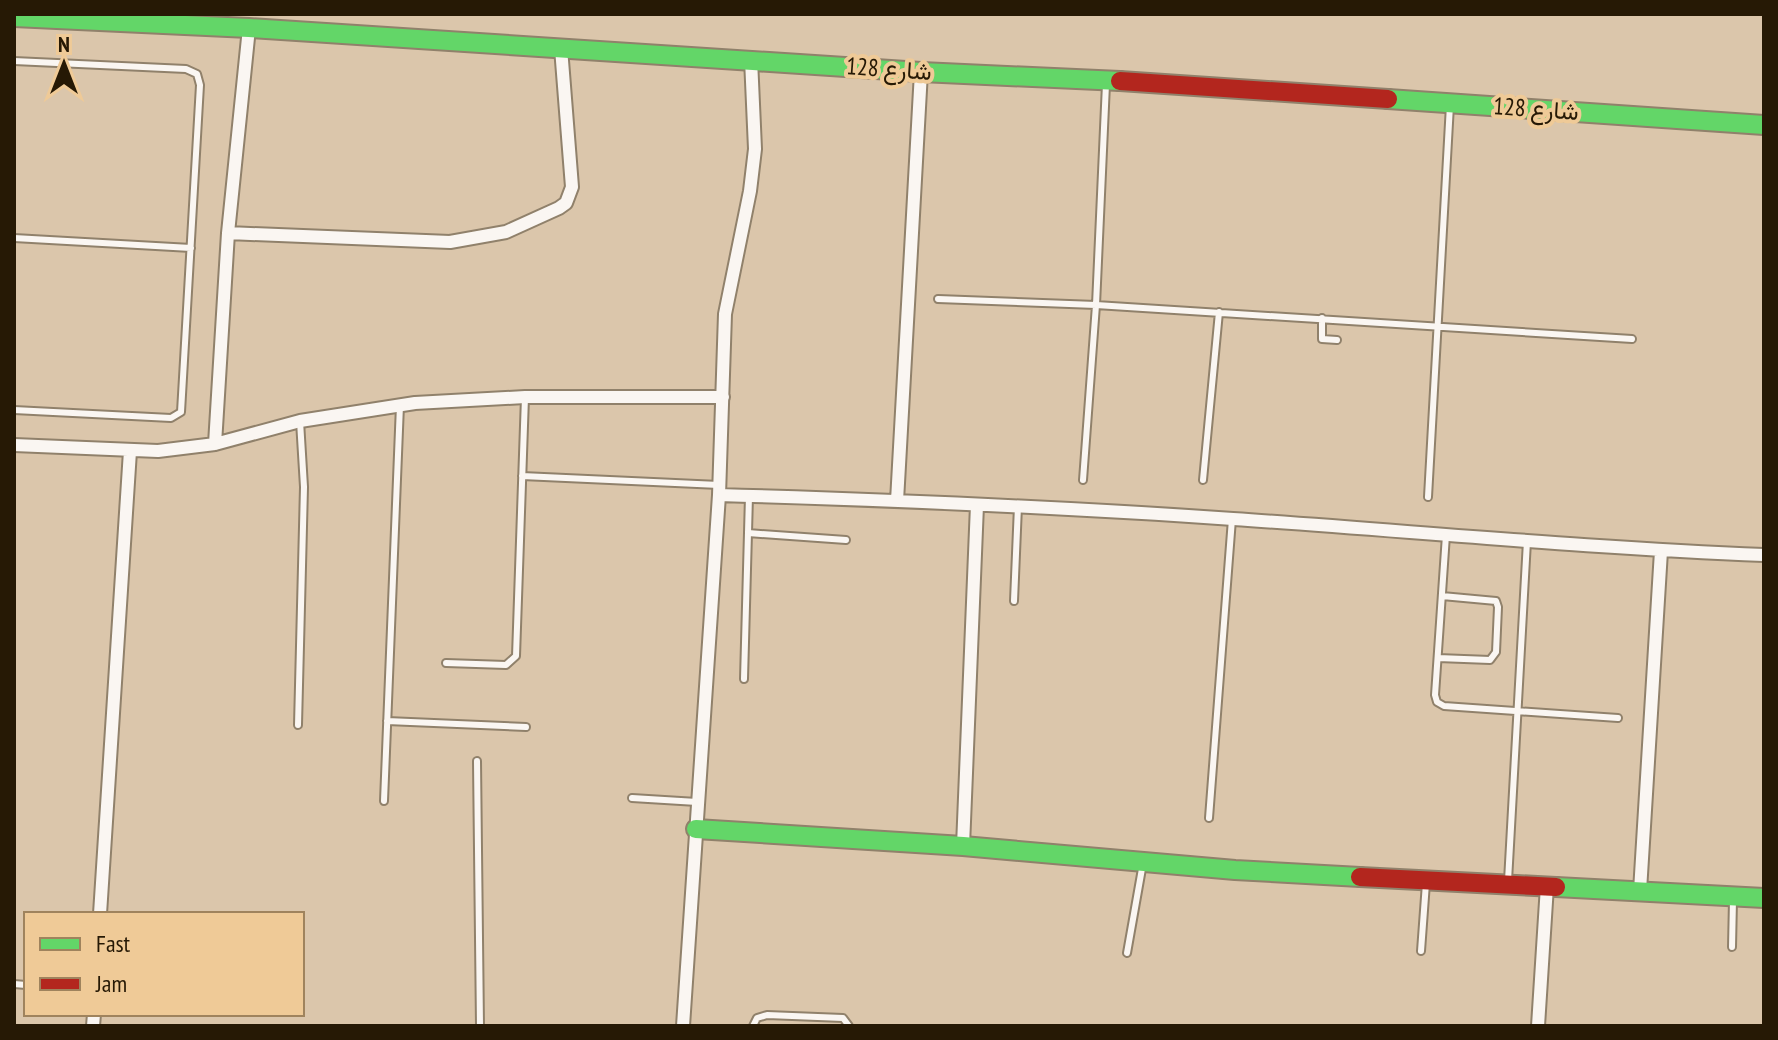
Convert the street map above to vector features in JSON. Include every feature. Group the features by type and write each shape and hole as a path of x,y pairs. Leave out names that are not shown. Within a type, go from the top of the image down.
{"street":[{"name":"شارع 128","path":"14,17 249,28 921,72 1106,80 1764,125"},
{"path":"215,444 228,233 249,28"},
{"path":"228,233 450,242 506,232 559,208 566,203 572,187 561,48"},
{"path":"683,1026 719,490 725,314 750,191 755,149 751,59"},
{"path":"897,501 921,72"},
{"path":"14,445 130,451 187,449 300,421 400,405 525,397 723,397"},
{"path":"100,912 130,451"},
{"path":"719,490 749,496 1018,506 1661,551 1764,555"},
{"path":"963,846 977,505"},
{"path":"1640,891 1661,551"},
{"path":"696,829 963,846 1143,863 1764,898"},
{"path":"1538,1026 1547,886"}],"lane":[{"path":"14,61 186,69 197,74 200,85 182,407 179,415 171,418 14,410"},
{"path":"1083,480 1096,305 1106,80"},
{"path":"1428,497 1450,103"},
{"path":"14,238 191,248"},
{"path":"938,299 1219,312 1632,339"},
{"path":"1203,480 1219,312"},
{"path":"1322,318 1322,339 1337,340"},
{"path":"446,663 506,665 516,656 525,397"},
{"path":"384,801 400,405"},
{"path":"298,725 304,487 300,421"},
{"path":"522,476 719,490"},
{"path":"744,679 749,496"},
{"path":"1014,601 1018,506"},
{"path":"1209,818 1232,519"},
{"path":"748,533 846,540"},
{"path":"1446,535 1435,699 1440,705 1618,718"},
{"path":"1508,883 1527,541"},
{"path":"1438,658 1490,660 1496,652 1496,601 1442,596"},
{"path":"387,721 526,727"},
{"path":"477,761 480,1026"},
{"path":"632,798 698,802"},
{"path":"1127,953 1143,863"},
{"path":"1421,951 1426,879"},
{"path":"1732,947 1733,897"},
{"path":"753,1026 757,1018 767,1015 843,1018 849,1026"}],"traffic: fast":[{"path":"14,17 249,28 921,72 1120,81"},
{"path":"1388,99 1764,125"},
{"path":"696,829 1360,877"},
{"path":"1556,887 1764,898"}],"traffic: jam":[{"path":"1120,81 1388,99"},
{"path":"1360,877 1556,887"}]}
